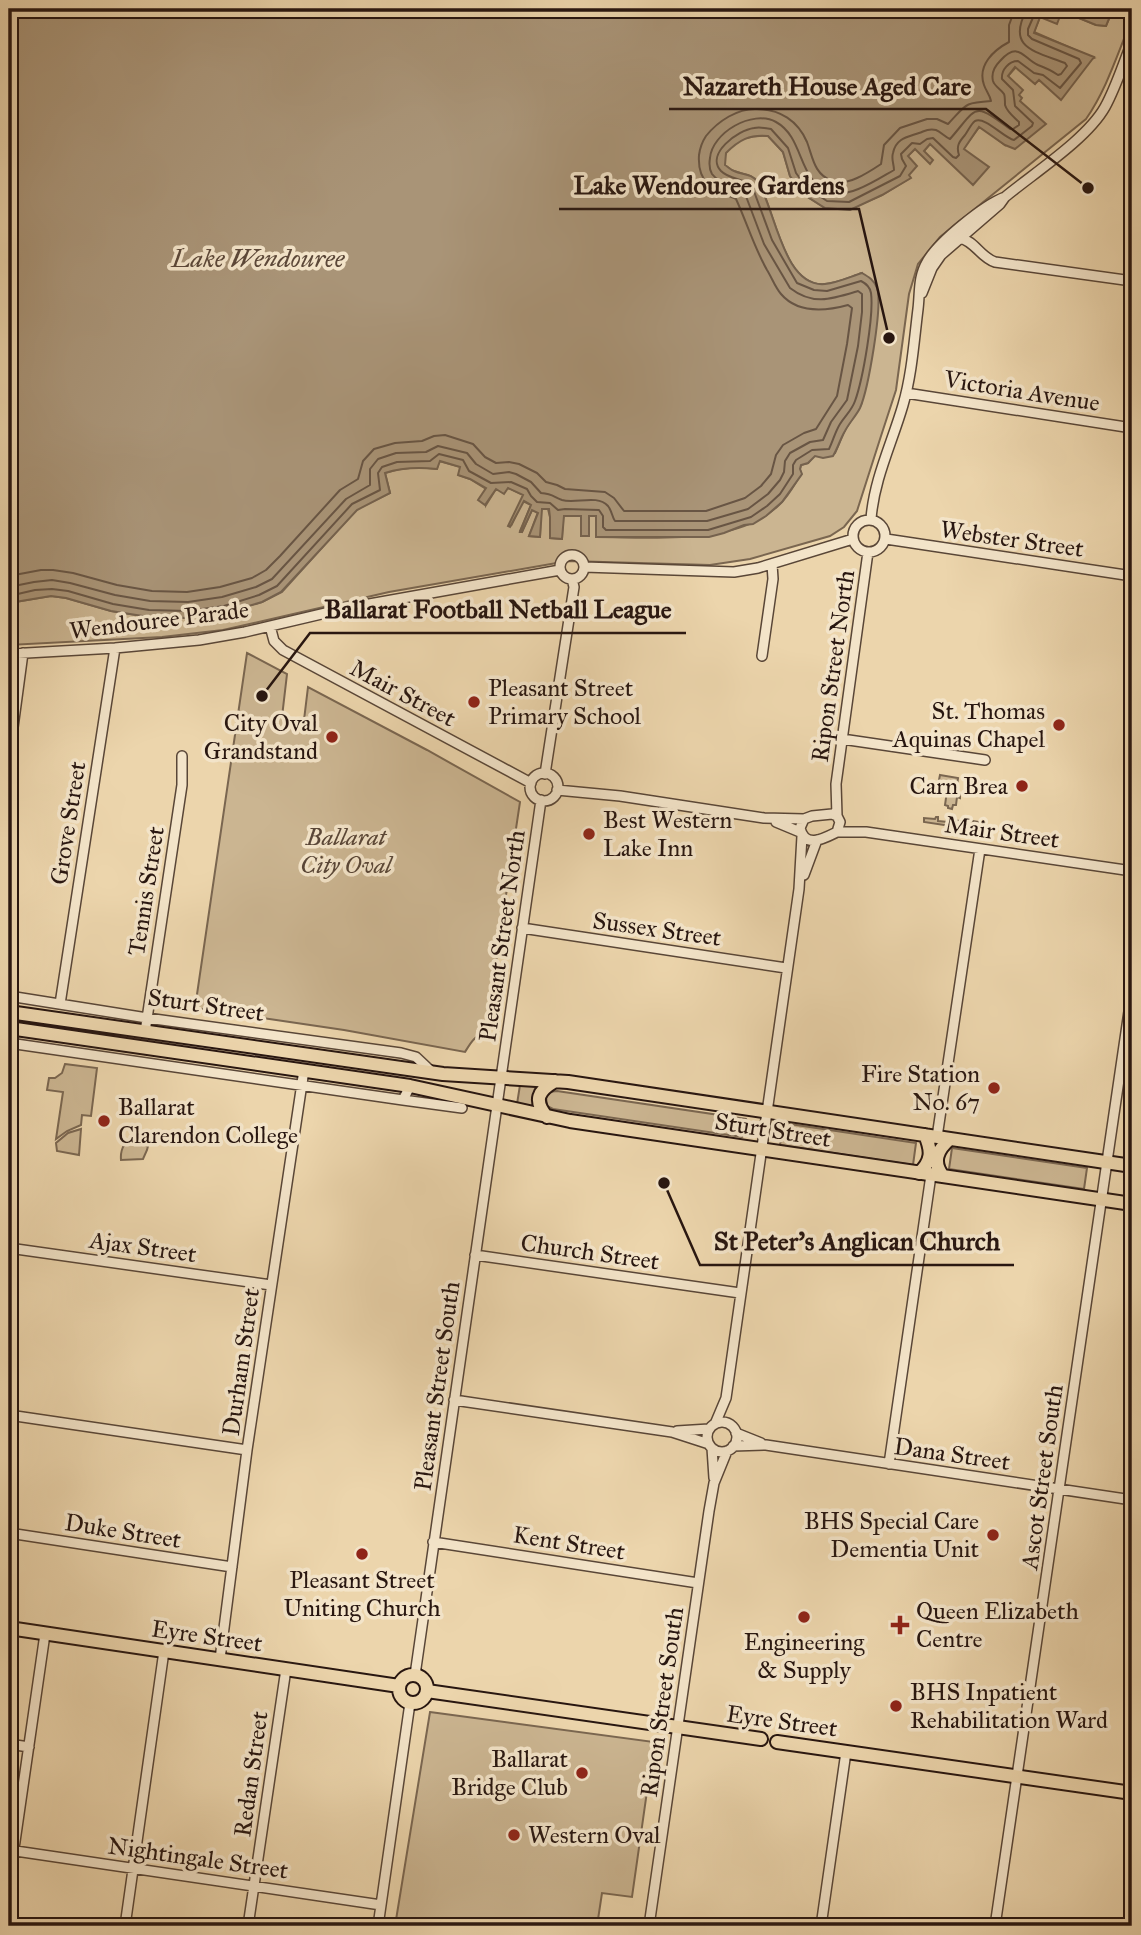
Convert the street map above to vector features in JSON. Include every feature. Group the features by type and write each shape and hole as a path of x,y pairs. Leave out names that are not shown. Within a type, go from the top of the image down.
{"main road":[{"name":"Sturt Street","path":"9,1012 433,1073 555,1081 1132,1166"},
{"name":"Sturt Street","path":"9,1028 410,1086 547,1117 1132,1204"},
{"path":"547,1117 541,1109 539,1097 544,1087 555,1081"},
{"path":"937,1137 943,1145 931,1175 930,1152 937,1137"},
{"name":"Eyre Street","path":"9,1628 399,1686"},
{"path":"415,1675 425,1680 427,1691 421,1700 410,1703 401,1697 399,1686 405,1677 415,1675"},
{"name":"Eyre Street","path":"427,1691 761,1740"},
{"name":"Eyre Street","path":"777,1742 1132,1793"}],"street":[{"path":"871,519 878,480 906,394 919,300 935,263 963,232 1000,204 1095,121 1104,108 1131,47"},
{"path":"963,232 985,257 999,263 1132,281"},
{"name":"Victoria Avenue","path":"906,394 1132,428"},
{"path":"871,519 881,524 886,539 877,550 868,552 859,548 853,539 856,525 871,519"},
{"path":"584,567 720,572 744,570 853,539"},
{"name":"Webster Street","path":"886,539 1132,576"},
{"name":"Ripon Street North","path":"838,818 836,784 868,552"},
{"path":"570,555 579,556 584,567 581,576 572,579 565,577 560,570 561,562 570,555"},
{"path":"762,656 773,579 772,564"},
{"name":"Wendouree Parade","path":"9,654 199,640 347,608 560,570"},
{"path":"545,774 574,587 572,579"},
{"name":"Mair Street","path":"270,626 274,641 283,650 531,783"},
{"name":"Grove Street","path":"60,1004 115,648"},
{"path":"9,757 23,653"},
{"path":"842,739 985,761"},
{"name":"Tennis Street","path":"145,1032 182,785 182,756"},
{"path":"545,774 555,780 557,790 552,798 541,800 532,794 531,783 536,776 545,774"},
{"name":"Ripon Street North","path":"824,815 836,784"},
{"path":"557,790 620,796 764,818 804,820 824,815 838,818 840,826 837,832 817,840 807,839 764,818"},
{"name":"Pleasant Street North","path":"497,1104 541,800"},
{"name":"Mair Street","path":"838,818 866,832"},
{"path":"710,1446 707,1436 726,1398 799,889 800,828 804,820"},
{"name":"Mair Street","path":"837,832 866,832 1132,871"},
{"path":"799,889 817,840"},
{"path":"937,1137 980,849"},
{"name":"Sussex Street","path":"522,928 786,968"},
{"name":"Ascot Street South","path":"995,1926 1132,991"},
{"name":"Sturt Street","path":"9,996 401,1053 416,1056 433,1073"},
{"path":"9,1043 462,1108"},
{"name":"Durham Street","path":"219,1659 247,1450 304,1070"},
{"path":"403,1100 410,1086"},
{"name":"Pleasant Street South","path":"415,1675 497,1104"},
{"path":"889,1464 931,1175"},
{"name":"Ajax Street","path":"9,1248 271,1285"},
{"name":"Church Street","path":"475,1255 740,1293"},
{"path":"454,1400 672,1432 719,1451 730,1448 736,1440 726,1398"},
{"path":"9,1415 247,1450"},
{"path":"672,1432 723,1423 733,1429"},
{"name":"Dana Street","path":"733,1429 766,1445"},
{"name":"Dana Street","path":"730,1448 766,1445 1132,1500"},
{"name":"Ripon Street South","path":"649,1926 714,1483 710,1446"},
{"name":"Ripon Street South","path":"714,1483 730,1448"},
{"name":"Duke Street","path":"9,1533 232,1567"},
{"name":"Kent Street","path":"433,1542 698,1583"},
{"path":"9,1883 11,1850 45,1634"},
{"path":"125,1926 164,1651"},
{"name":"Redan Street","path":"248,1926 286,1669"},
{"path":"378,1926 410,1703"},
{"name":"Eyre Street","path":"761,1740 777,1742"},
{"path":"9,1744 29,1747"},
{"path":"821,1926 846,1752"},
{"name":"Nightingale Street","path":"11,1850 381,1905"}],"green space":[{"path":"1113,9 1132,9 1132,19 1106,83 1086,119 940,237 918,264 909,294 896,390 857,511 844,527 830,536 750,559 710,565 568,561 389,592 223,630 162,637 9,645 9,603 51,596 111,611 149,617 189,618 225,613 262,602 282,592 357,509 390,493 385,473 411,468 437,469 439,461 461,467 459,475 486,489 486,505 496,489 508,488 524,495 511,526 523,501 531,505 520,531 522,532 532,510 538,512 529,536 540,537 541,509 548,509 550,538 562,539 563,516 581,516 582,536 589,536 589,516 596,516 596,537 642,538 717,533 761,518 789,494 801,474 801,465 808,463 814,456 835,453 845,430 861,405 873,348 862,273 825,284 811,282 799,273 782,244 758,182 753,177 733,171 725,165 729,148 744,138 768,136 783,152 790,176 803,194 825,208 850,209 882,195 910,178 907,156 915,149 924,151 930,144 963,149 980,126 1005,145 1020,101 1008,76 1016,67 1035,84 1038,80 1094,58 1034,32 1040,17 1062,11 1096,25 1106,26"},
{"name":"Ballarat City Oval","path":"247,653 287,674 282,717 304,720 308,687 520,802 491,995 489,1033 477,1036 465,1052 344,1030 195,1008"},
{"path":"940,775 958,778 956,793 960,794 960,798 957,797 956,805 953,805 952,809 945,805 947,791 943,791 941,796 931,794 937,786 940,787"},
{"path":"936,817 938,821 962,819 985,823 984,831 924,822 924,818"},
{"path":"65,1064 97,1068 91,1116 82,1115 81,1125 56,1139 63,1092 47,1090 49,1078 55,1078 62,1073"},
{"path":"520,1085 541,1085 537,1109 517,1104"},
{"path":"549,1092 746,1119 745,1135 742,1137 553,1109 547,1106 546,1096"},
{"path":"783,1123 916,1143 913,1165 780,1145"},
{"path":"81,1129 79,1155 57,1151 56,1143 68,1133"},
{"path":"134,1136 142,1136 149,1142 143,1159 121,1160 124,1146"},
{"path":"952,1148 1087,1168 1084,1189 949,1169"},
{"path":"430,1712 654,1742 632,1897 602,1893 597,1926 395,1926"}],"water":[{"name":"Lake Wendouree","path":"9,9 1113,9 1106,26 1096,25 1062,11 1057,24 1040,17 1034,33 1094,57 1061,100 1039,80 1035,84 1015,67 1008,76 1023,90 1019,95 1022,98 1020,101 1046,124 1015,149 979,127 964,149 989,167 973,185 930,144 924,151 933,160 930,164 915,149 908,156 917,166 909,175 911,178 850,210 825,208 803,194 790,176 783,152 768,136 745,139 726,153 725,165 733,171 753,177 758,182 782,244 799,273 811,282 825,284 862,273 869,277 877,288 878,312 874,348 860,408 833,456 815,456 808,463 801,465 802,474 782,502 766,516 753,524 709,537 596,537 596,516 589,516 589,536 581,536 581,516 564,516 562,539 550,538 549,509 542,509 540,537 529,536 538,513 532,510 520,532 531,505 524,501 510,527 508,526 523,495 508,488 504,494 496,489 485,505 478,500 486,488 458,475 460,467 440,461 437,469 411,468 385,473 390,493 357,510 281,592 262,602 225,613 189,618 149,617 111,611 51,596 9,603"}],"place":[{"name":"Nazareth House Aged Care","path":"1088,188"},
{"name":"Lake Wendouree Gardens","path":"889,338"},
{"name":"Ballarat Football Netball League","path":"262,696"},
{"name":"Pleasant Street Primary School","path":"474,702"},
{"name":"St. Thomas Aquinas Chapel","path":"1059,725"},
{"name":"City Oval Grandstand","path":"332,737"},
{"name":"Carn Brea","path":"1022,786"},
{"name":"Best Western Lake Inn","path":"589,834"},
{"name":"Fire Station No. 67","path":"994,1088"},
{"name":"Ballarat Clarendon College","path":"104,1121"},
{"name":"St Peter's Anglican Church","path":"664,1183"},
{"name":"BHS Special Care Dementia Unit","path":"993,1535"},
{"name":"Pleasant Street Uniting Church","path":"362,1554"},
{"name":"Engineering & Supply","path":"804,1617"},
{"name":"Queen Elizabeth Centre","path":"900,1625"},
{"name":"BHS Inpatient Rehabilitation Ward","path":"896,1706"},
{"name":"Ballarat Bridge Club","path":"582,1773"},
{"name":"Western Oval","path":"514,1835"}]}
